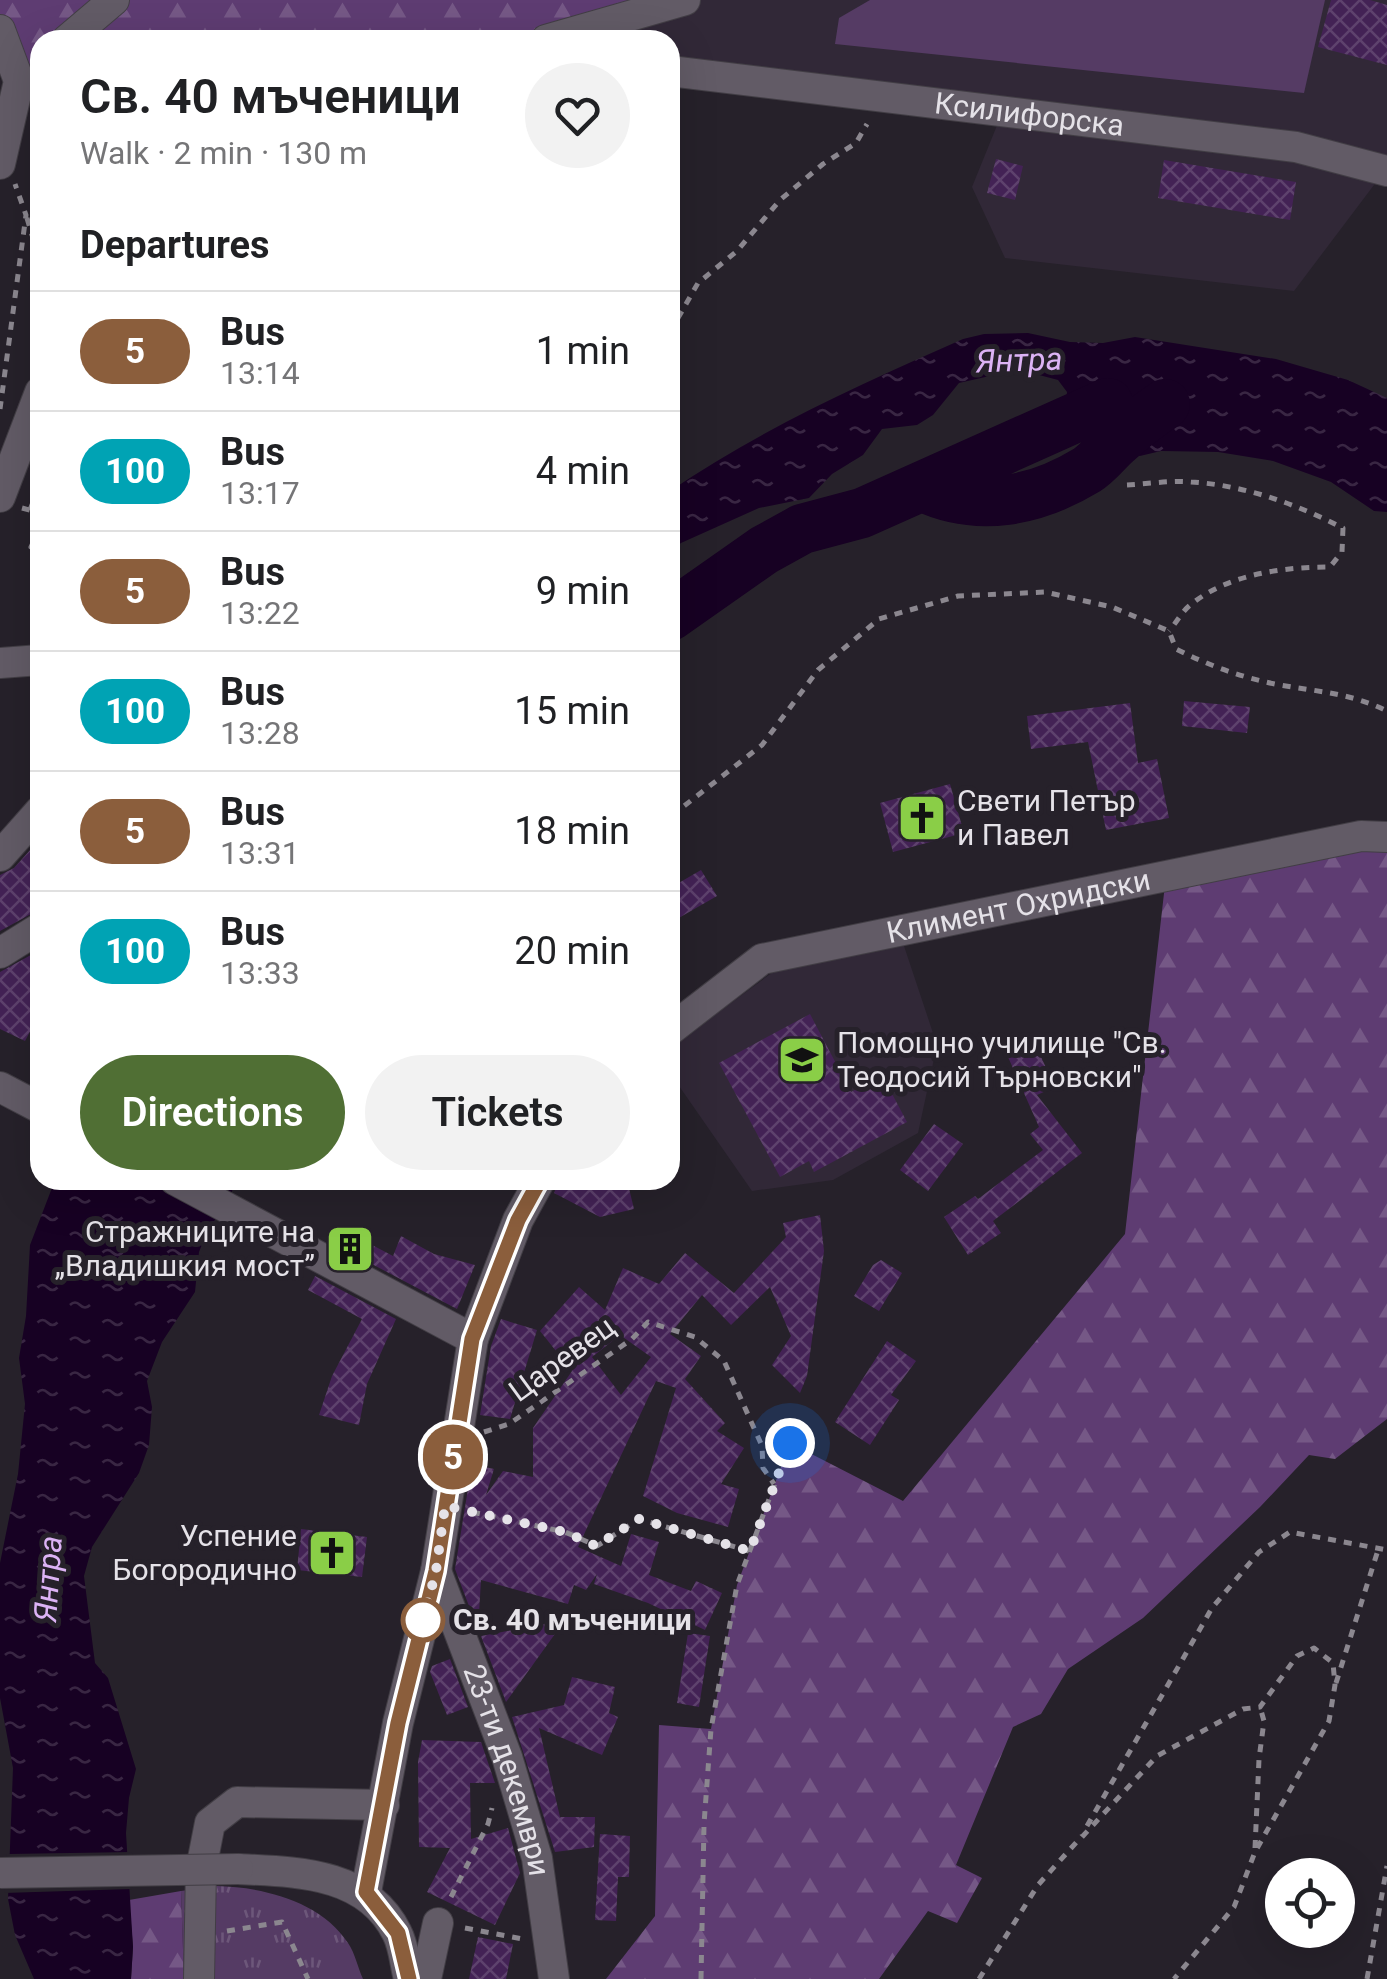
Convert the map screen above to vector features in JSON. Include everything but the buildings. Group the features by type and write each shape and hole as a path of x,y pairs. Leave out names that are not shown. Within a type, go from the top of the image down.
{"street":[{"path":"79,30 114,0"},
{"path":"581,30 685,0"},
{"path":"0,30 25,73 2,157"},
{"name":"Ксилифорска","path":"680,72 1296,147 1387,171"},
{"path":"0,497 30,418"},
{"path":"0,664 30,661"},
{"path":"0,856 30,823"},
{"name":"Климент Охридски","path":"680,1022 762,960 1361,836 1387,837"},
{"path":"0,953 30,934"},
{"path":"0,1087 30,1103"},
{"path":"194,1190 472,1339"},
{"path":"366,1892 398,1723 436,1571 472,1339 518,1220 534,1190"},
{"name":"23-ти декември","path":"436,1571 512,1774 537,1858 554,1979"},
{"path":"199,1979 201,1869 210,1823 236,1802 384,1805"},
{"path":"0,1874 238,1868 303,1872 366,1892 398,1933 408,1979"},
{"path":"426,1979 438,1923"}],"path":[{"path":"680,314 698,282 737,251 780,200 856,143 883,95"},
{"path":"2,157 30,228"},
{"path":"0,412 26,215"},
{"path":"1127,485 1189,481 1250,491 1314,513 1343,528 1342,552 1330,567 1233,580 1188,607 1170,631"},
{"path":"680,809 762,745 818,670 879,619 958,596 1045,592 1112,607 1170,631 1176,649 1214,668 1276,684 1358,697 1387,711"},
{"name":"Царевец","path":"457,1432 487,1432 510,1424 632,1339 648,1322 695,1337 724,1361 762,1446 762,1468 774,1484"},
{"path":"701,1979 704,1824 711,1729 737,1585 790,1443"},
{"path":"445,1506 565,1532 596,1546 639,1519 750,1551"},
{"path":"1082,1837 1212,1608 1260,1552 1290,1532 1387,1550"},
{"path":"1174,1979 1234,1907 1255,1852 1329,1722 1335,1686 1379,1547"},
{"path":"980,1979 1038,1885 1158,1756 1243,1709 1260,1707 1297,1656 1314,1648 1333,1662 1335,1686"},
{"path":"1255,1852 1264,1721 1260,1707"},
{"path":"492,1807 488,1824 438,1923 550,1944"},
{"path":"1367,1979 1387,1866"},
{"path":"199,1936 282,1922 308,1979"}],"shaded area":[{"path":"685,0 1387,0 1387,184 1377,181 1294,291 1005,258 972,187 998,123 680,73 680,30 582,30"},
{"name":"Помощно училище \"Св. Теодосий Търновски\"","path":"904,946 937,1045 918,1133 833,1180 752,1191 680,1087 680,1041 773,972"}],"green space":[{"path":"0,0 685,0 581,30 30,30 30,80 19,81 0,30"},
{"path":"870,0 1325,0 1304,93 835,44 839,18"},
{"path":"1387,837 1387,1419 1335,1459 1309,1455 1143,1618 1068,1669 1041,1714 1013,1727 956,1865 982,1878 957,1923 928,1911 879,1979 606,1979 655,1916 659,1725 711,1729 737,1585 790,1443 903,1501 1125,1234 1166,876"},
{"path":"217,1886 271,1893 307,1907 348,1943 363,1979 184,1979 181,1891"},
{"path":"181,1891 184,1979 131,1979 129,1900"}],"water":[{"name":"Янтра","path":"1028,333 1070,342 1103,343 1135,337 1276,359 1348,380 1387,398 1387,512 1374,511 1331,482 1273,461 1218,452 1161,451 1140,456 1082,430 1047,432 1048,424 1065,409 1067,392 1058,380 1003,373 959,383 933,415 917,425 882,429 863,455 832,474 809,498 759,508 680,544 680,484 813,408 963,339 984,334"},
{"name":"Янтра","path":"51,1190 232,1190 224,1213 210,1224 199,1252 195,1292 162,1342 147,1381 152,1407 149,1445 139,1473 92,1547 84,1576 95,1663 108,1678 136,1769 126,1833 133,1947 131,1979 34,1979 15,1935 8,1899 13,1768 0,1698 0,1563 18,1474 25,1404 19,1358 30,1245"}],"pier":[{"path":"132,1852 133,1889 4,1893 7,1854"}],"waterway":[{"path":"680,609 764,550 802,529 862,513 1108,403"},
{"path":"923,487 965,500 986,501 1048,489 1091,467 1165,404"}],"bus line":[{"name":"5","path":"409,1979 398,1933 366,1892 398,1723 436,1571 472,1339 518,1220 534,1190"}],"place":[{"name":"Свети Петър и Павел","path":"922,818"},
{"name":"Помощно училище \"Св. Теодосий Търновски\"","path":"802,1060"},
{"name":"Стражниците на „Владишкия мост”","path":"350,1249"},
{"name":"Успение Богородично","path":"332,1553"},
{"name":"Св. 40 мъченици","path":"423,1620"}],"route":[{"path":"423,1620 436,1571 445,1506 565,1532 596,1546 639,1519 750,1551 790,1443"}]}
